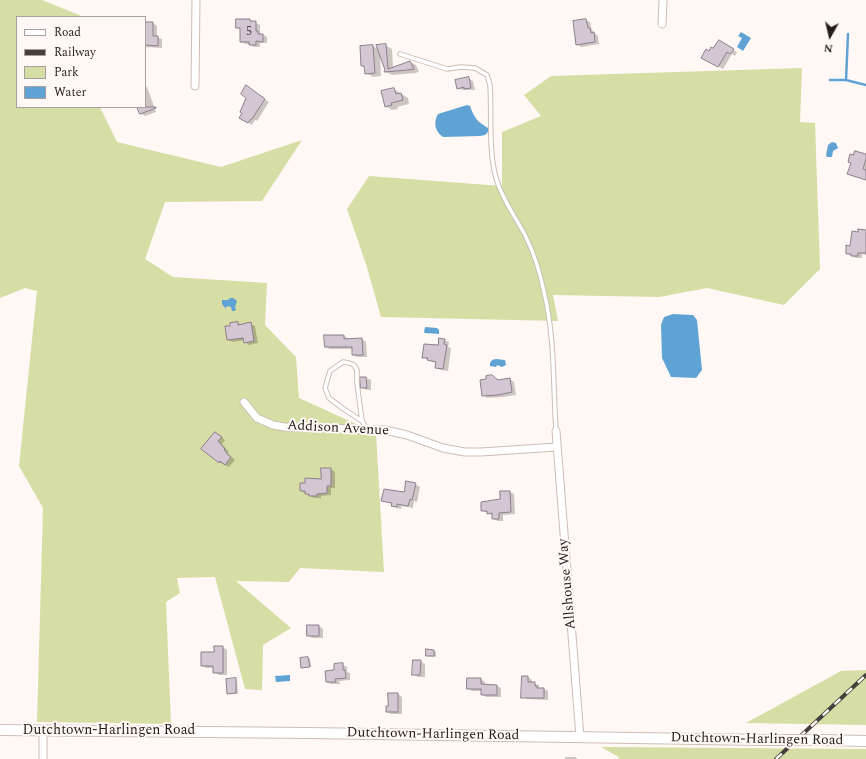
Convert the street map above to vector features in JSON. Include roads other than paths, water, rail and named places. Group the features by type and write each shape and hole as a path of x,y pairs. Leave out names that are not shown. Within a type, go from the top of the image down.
{"street":[{"path":"195,86 196,0"},
{"path":"662,24 663,0"},
{"name":"Addison Avenue","path":"244,402 257,418 273,425 284,427 396,432 442,448 465,452 556,447"},
{"name":"Allshouse Way","path":"556,431 556,447 580,737"},
{"name":"Dutchtown-Harlingen Road","path":"0,730 866,741"},
{"path":"43,731 43,759"}],"lane":[{"path":"400,54 447,69 461,67 475,68 487,75 490,84 492,152 496,178 505,202 525,235 536,260 545,293 551,333 556,431"},
{"path":"362,421 329,398 325,388 330,371 343,362 354,365 357,370 357,383 362,421 366,430"}],"water":[{"path":"741,32 751,38 743,51 737,47 742,38 738,36"},
{"path":"467,105 470,106 473,114 488,128 489,131 485,135 480,136 443,137 438,132 435,124 438,114"},
{"path":"832,142 836,143 838,148 833,151 832,157 827,157 828,145"},
{"path":"230,298 237,301 235,307 236,310 234,311 232,311 231,307 228,306 225,308 222,304 222,300 228,300"},
{"path":"673,314 693,315 697,320 702,370 696,378 671,377 662,358 661,325 664,317"},
{"path":"425,327 437,328 439,330 439,334 425,333"},
{"path":"492,360 505,360 506,365 502,367 497,365 496,367 490,366"},
{"path":"290,675 290,681 276,682 275,676"}],"waterway":[{"path":"846,80 848,34"},
{"path":"830,80 846,80 866,85"}],"railway":[{"path":"776,759 866,675"}]}
